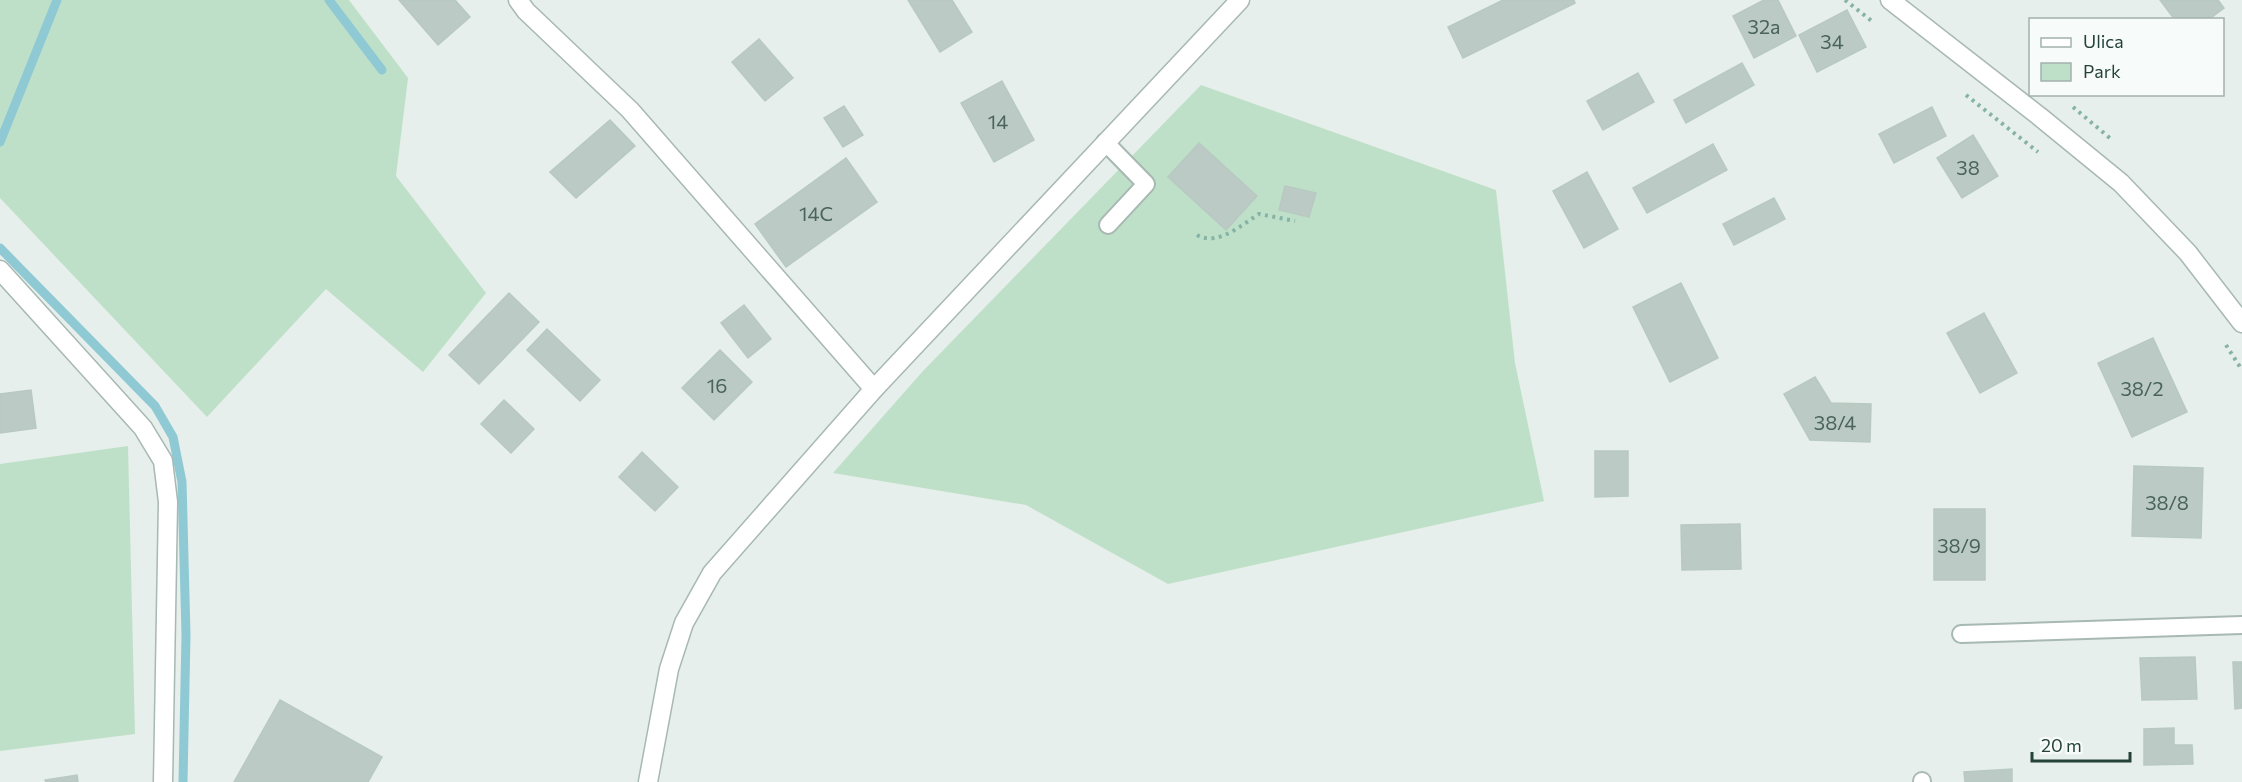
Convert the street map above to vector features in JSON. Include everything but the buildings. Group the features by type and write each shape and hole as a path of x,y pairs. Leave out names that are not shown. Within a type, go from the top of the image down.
{"street":[{"path":"518,0 526,11 630,110 874,389"},
{"path":"648,782 669,669 684,622 712,573 874,389 1240,0"},
{"path":"1890,0 2121,183 2188,253 2242,323"},
{"path":"0,270 143,428 163,461 168,502 163,782"}],"lane":[{"path":"1105,142 1146,184 1108,225"},
{"path":"1961,633 2242,625"}],"path":[{"path":"1845,0 1882,29"},
{"path":"1965,94 2047,159"},
{"path":"1197,234 1204,239 1220,237 1259,214 1295,221"},
{"path":"2224,342 2242,370"}],"green space":[{"path":"0,0 349,0 408,78 396,176 486,293 423,372 326,289 207,417 0,198"},
{"path":"1201,85 1496,190 1515,363 1544,501 1168,584 1026,505 833,473 923,371"},
{"path":"128,446 135,734 0,751 0,464"}],"waterway":[{"path":"0,142 57,0"},
{"path":"329,0 382,70"},
{"path":"0,248 155,406 173,437 182,482 186,635 183,782"}]}
